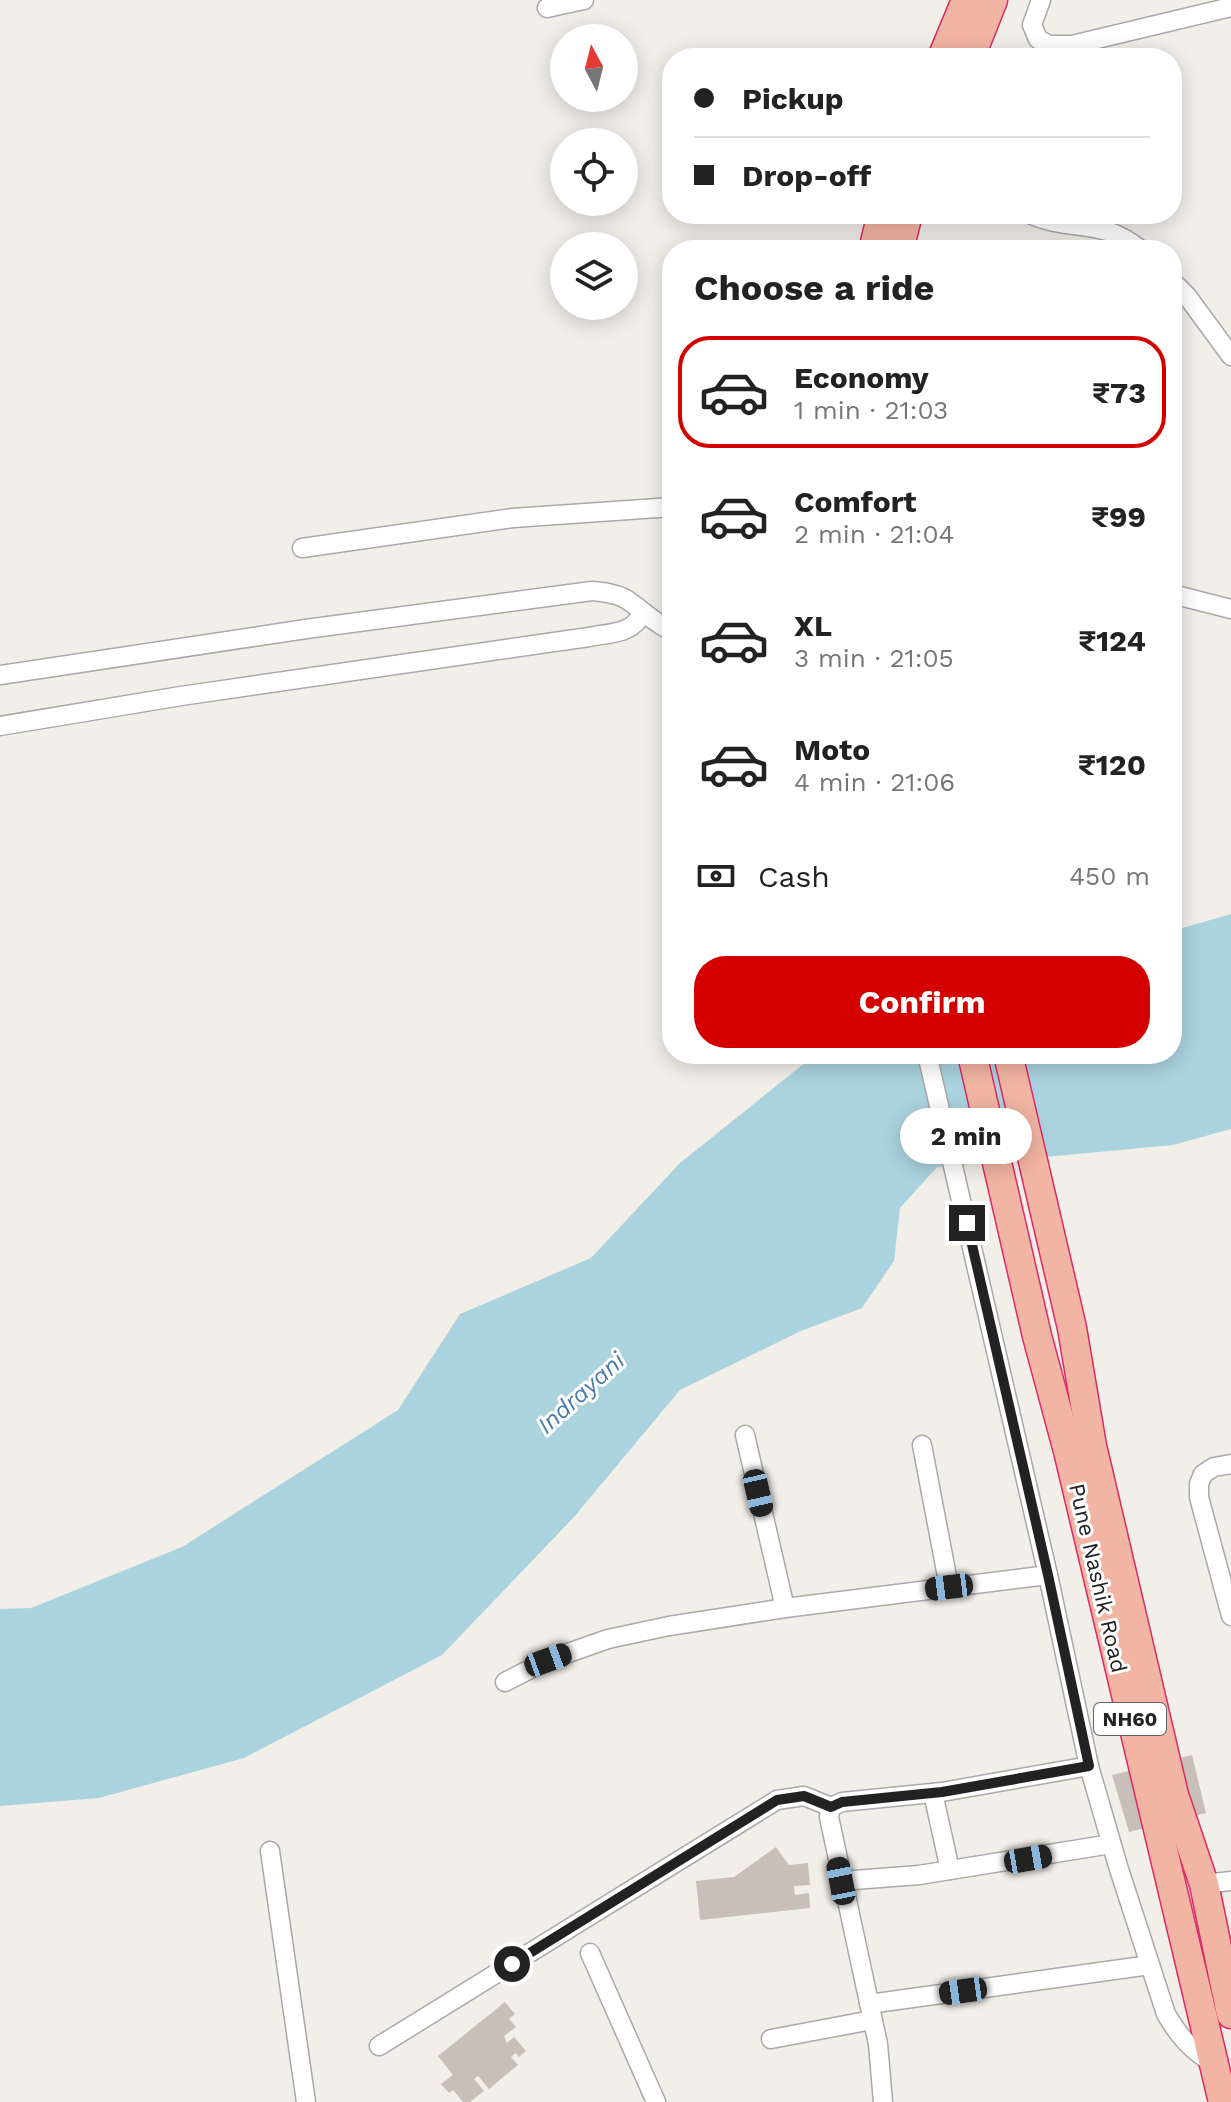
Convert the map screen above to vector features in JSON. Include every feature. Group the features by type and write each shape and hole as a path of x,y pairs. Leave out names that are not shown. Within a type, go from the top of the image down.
{"highway":[{"path":"946,48 966,0"},
{"path":"974,48 993,0"},
{"name":"Pune Nashik Road","path":"974,1064 1037,1336 1068,1451 1223,2102"},
{"name":"Pune Nashik Road","path":"1010,1064 1072,1328 1092,1446 1174,1795 1218,1882 1231,2014"},
{"path":"1171,1890 1218,1882"}],"street":[{"path":"547,8 584,0"},
{"path":"1041,0 1032,25 1038,39 1049,45 1072,45 1231,7"},
{"path":"1075,224 1103,228 1127,240"},
{"path":"1182,291 1231,356"},
{"path":"302,548 513,518 662,508"},
{"path":"0,675 564,593 592,591 613,594 662,626"},
{"path":"1182,597 1231,609"},
{"path":"0,726 181,696 589,637 629,629 639,621 641,614"},
{"path":"929,1064 1089,1766 1111,1844 1166,2014 1178,2035 1192,2050 1212,2063"},
{"path":"745,1435 785,1608"},
{"path":"922,1445 949,1587"},
{"path":"1231,1464 1214,1467 1203,1474 1199,1497 1231,1616"},
{"path":"505,1682 548,1660 608,1639 669,1626 1048,1575"},
{"path":"379,2046 777,1800 804,1796 831,1807 842,1802 933,1793 1089,1766"},
{"path":"933,1793 950,1870"},
{"path":"831,1807 829,1817 841,1881 878,2044 883,2102"},
{"path":"841,1881 950,1870 1111,1844"},
{"path":"270,1851 306,2102"},
{"path":"590,1953 656,2102"},
{"path":"771,2039 871,2012 1150,1965"}],"water":[{"name":"Indrayani","path":"1231,914 1231,1129 1173,1145 937,1167 900,1208 894,1261 862,1308 801,1331 680,1390 574,1517 442,1655 244,1758 99,1798 0,1806 0,1609 31,1608 182,1547 398,1410 460,1314 591,1258 680,1163 804,1064 1182,1064 1182,928"}],"building":[{"path":"1192,1755 1206,1813 1129,1832 1112,1775"},
{"path":"776,1847 789,1865 808,1863 810,1885 794,1886 795,1895 809,1893 810,1908 700,1920 696,1881 734,1877"},
{"path":"505,2002 515,2014 509,2019 516,2027 504,2036 507,2043 514,2037 526,2051 519,2057 516,2053 511,2057 518,2065 489,2089 478,2076 474,2079 484,2091 470,2102 463,2102 453,2090 449,2093 441,2084 453,2075 438,2056"}],"route":[{"path":"512,1964 777,1800 804,1796 831,1807 842,1802 942,1792 1089,1766 967,1223"}]}
